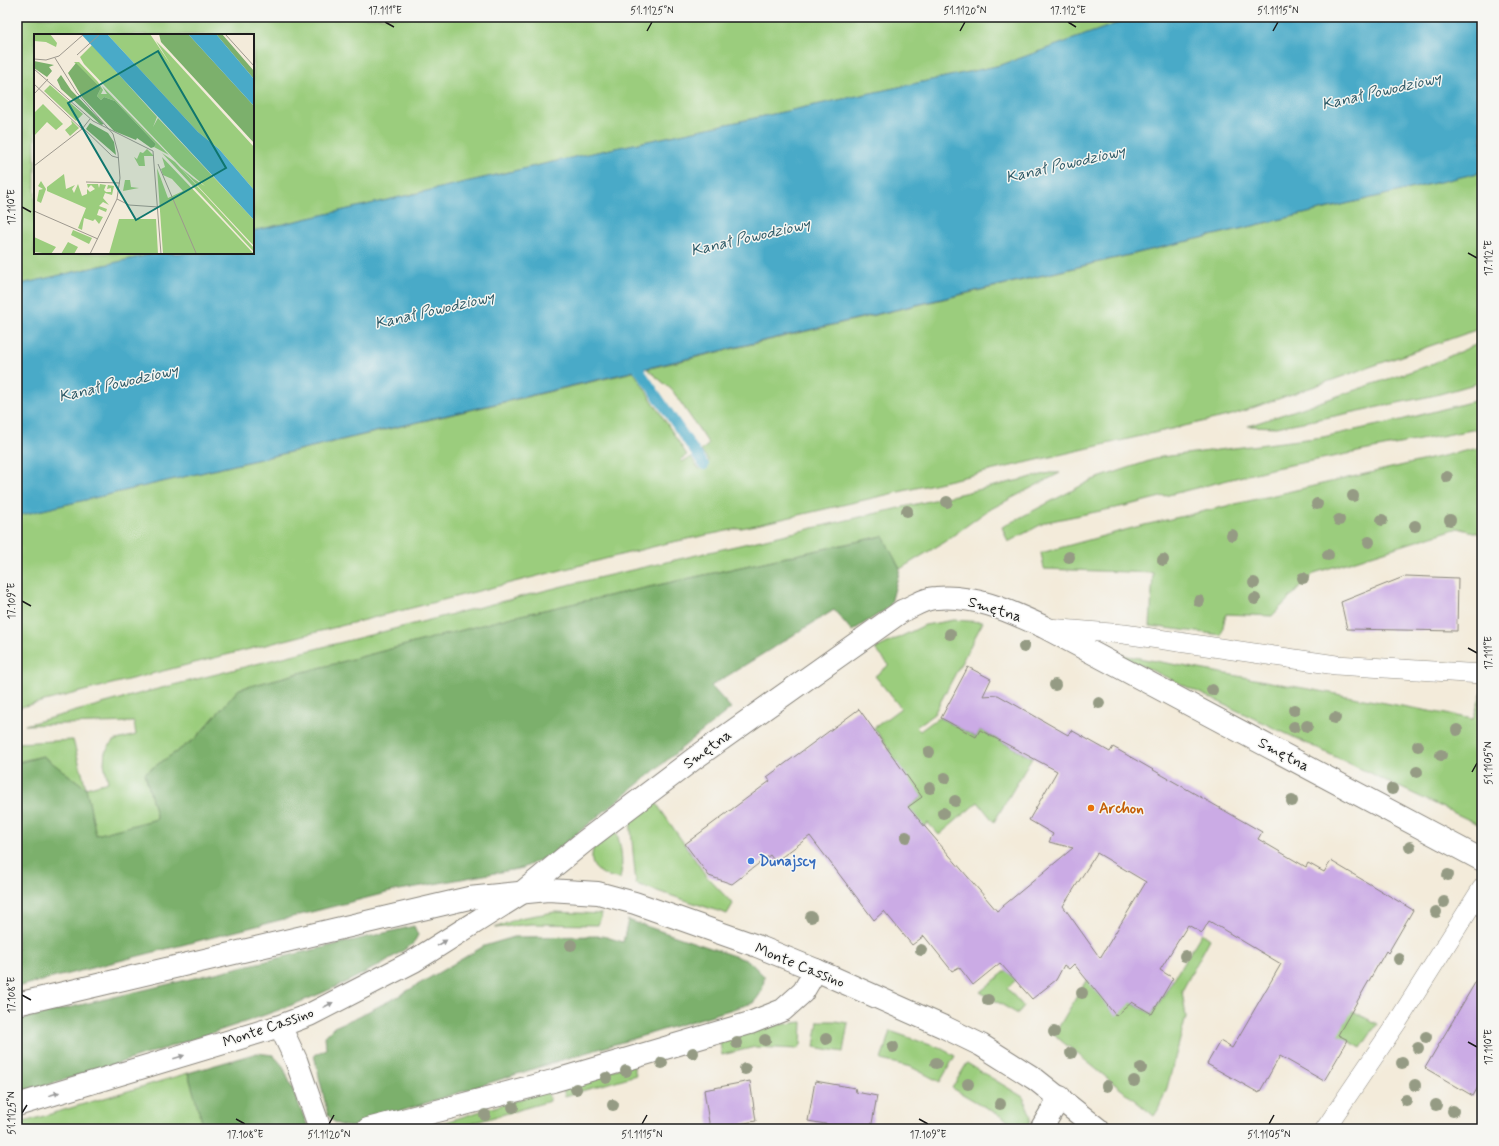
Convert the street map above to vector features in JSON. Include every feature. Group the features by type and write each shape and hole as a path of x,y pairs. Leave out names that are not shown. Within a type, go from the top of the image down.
{"street":[{"name":"Smętna","path":"520,894 584,841 695,758 902,611 935,597 971,600 1011,612 1044,627 1482,860"},
{"name":"Monte Cassino","path":"17,1004 469,898 548,890 598,893 635,903 757,946 816,970 981,1045 1035,1079 1060,1097 1098,1129"},
{"name":"Monte Cassino","path":"17,1105 280,1026 309,1015 414,961 520,894"},
{"path":"368,1129 553,1080 750,1023 782,1010 802,992 816,970"},
{"path":"280,1026 296,1060 320,1129"},
{"path":"1042,1129 1060,1097"}],"lane":[{"path":"1044,627 1124,634 1336,665 1482,674"},
{"path":"1325,1129 1398,1021 1482,888"}],"green space":[{"path":"17,17 1135,17 1001,65 583,155 254,231 254,34 34,34 34,254 153,254 17,285"},
{"path":"1482,172 1482,327 1473,331 1232,415 756,525 668,543 17,708 17,516 634,372 687,455 681,459 682,462 691,457 699,469 709,461 701,451 709,444 672,390 647,369"},
{"path":"1482,342 1482,382 1436,395 1330,417 1276,427 1248,426 1427,366"},
{"path":"1482,399 1482,428 1275,468 1125,506 1046,522 1008,542 1002,527 1092,480 1161,457 1323,437 1401,420"},
{"path":"1482,447 1482,552 1481,534 1458,528 1314,573 1272,616 1226,614 1221,635 1150,626 1153,573 1044,569 1041,553 1136,527"},
{"path":"1050,473 1060,473 987,511 944,542 900,569 882,536 512,617 239,689 195,739 145,773 157,819 96,835 86,788 108,782 104,763 105,752 113,741 136,735 134,722 25,725 142,693 563,586"},
{"path":"883,536 900,569 890,607 852,631 834,610 711,686 731,708 552,854 523,868 394,891 17,987 17,763 43,756 86,788 96,835 157,819 145,773 195,739 239,689 512,617"},
{"path":"954,620 983,622 934,714 916,727 920,731 939,717 976,737 980,730 1032,758 994,822 978,802 939,835 928,823 906,843 889,821 922,797 883,755 890,750 874,728 901,708 875,676 889,665 875,649 925,625"},
{"path":"1117,654 1473,719 1482,692 1482,826"},
{"path":"73,740 86,788 43,756 17,762 17,743"},
{"path":"654,800 707,877 733,904 727,914 636,884 630,819"},
{"path":"616,830 622,866 620,879 600,872 594,866 592,861 592,852 595,846"},
{"path":"555,912 602,914 598,925 531,924 495,928 519,918"},
{"path":"628,920 749,961 764,976 763,988 760,994 753,1003 555,1062 351,1127 338,1124 328,1115 314,1055 326,1049 325,1036 334,1027 395,998 484,946 514,937 603,936 623,942"},
{"path":"414,926 418,935 413,944 388,960 336,987 256,1018 200,1037 17,1094 17,1020"},
{"path":"1202,933 1210,939 1182,991 1186,1017 1167,1088 1154,1116 1054,1035 1087,979 1108,988 1152,1014"},
{"path":"1007,970 1016,980 1007,988 1024,1007 1018,1014 980,992"},
{"path":"1321,994 1377,1024 1361,1048 1307,1018"},
{"path":"818,1021 848,1023 843,1052 814,1047"},
{"path":"802,1022 801,1045 797,1049 755,1047 722,1055 719,1037 760,1027"},
{"path":"890,1031 942,1049 955,1056 940,1082 911,1067 881,1060"},
{"path":"257,1053 273,1055 283,1066 309,1129 204,1129 188,1073"},
{"path":"967,1063 1023,1097 1031,1116 1029,1129 1023,1129 952,1088"},
{"path":"633,1064 636,1075 565,1096 562,1086"},
{"path":"188,1073 204,1129 17,1129 17,1124"},
{"path":"547,1091 550,1101 452,1129 422,1129"}],"water":[{"name":"Kanał Powodziowy","path":"1135,17 1482,17 1482,172 17,516 17,285 153,254 254,254 254,231 583,155 1001,65"}],"building":[{"path":"1406,576 1458,578 1457,631 1347,629 1341,602"},
{"path":"968,667 991,679 983,696 998,695 1068,735 1071,730 1110,752 1113,747 1262,832 1258,839 1306,867 1308,863 1324,872 1331,861 1413,910 1388,953 1386,951 1338,1035 1348,1040 1324,1081 1280,1056 1259,1093 1207,1064 1220,1041 1232,1048 1281,964 1209,921 1202,933 1188,925 1160,970 1173,978 1152,1014 1132,1002 1116,1016 1074,964 1069,969 1064,965 1056,980 1032,999 1000,963 973,985 959,967 952,971 924,936 912,945 884,911 874,920 810,836 775,862 770,855 732,884 709,876 685,844 770,781 767,777 859,709 922,797 908,807 997,911 1073,848 1049,842 1053,834 1029,820 1057,771 980,730 976,737 941,718","holes":["1097,853 1146,882 1100,958 1063,906"]},
{"path":"1482,971 1482,1080 1473,1096 1425,1068"},
{"path":"750,1081 756,1121 710,1129 704,1090"},
{"path":"815,1081 855,1088 856,1092 877,1096 871,1129 830,1129 831,1125 808,1121"}],"waterway":[{"path":"633,361 704,465"}],"place":[{"name":"Archon","path":"1091,808"},
{"name":"Dunajscy","path":"751,861"}]}
